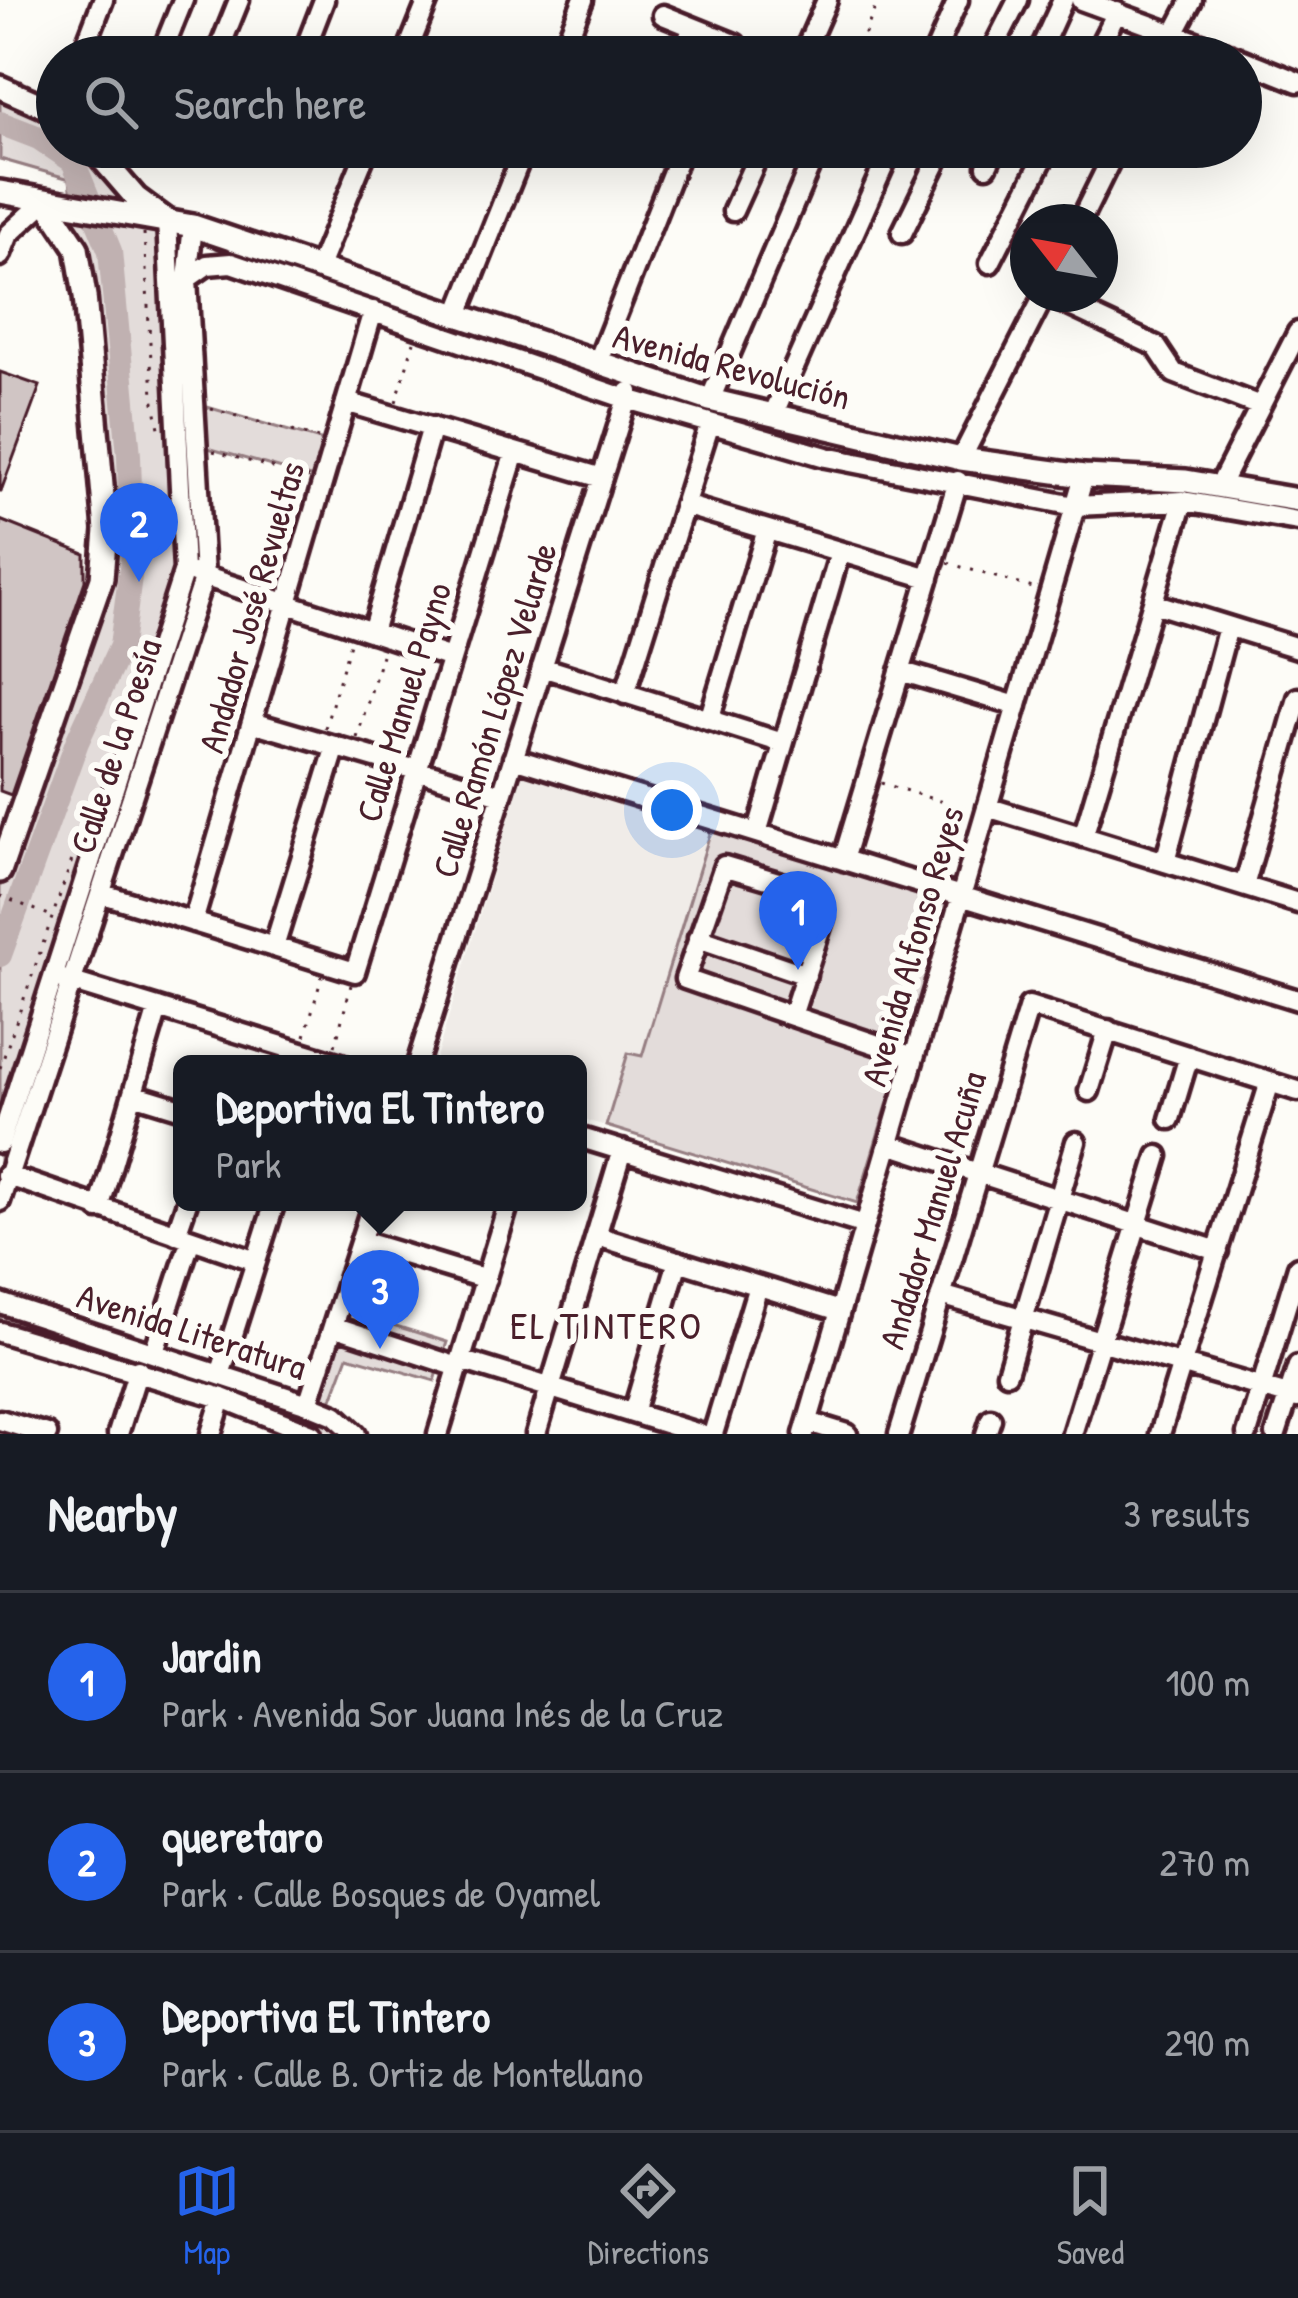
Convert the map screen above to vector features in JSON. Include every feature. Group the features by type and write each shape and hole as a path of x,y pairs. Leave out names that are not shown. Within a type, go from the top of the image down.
{"main road":[{"path":"0,87 36,103"},
{"name":"Avenida Revolución","path":"114,170 136,199 167,220"},
{"name":"Avenida Revolución","path":"0,192 193,226 634,376 959,470 1186,481 1298,500"},
{"path":"0,871 102,578 106,530 77,248 48,203"}],"street":[{"path":"89,36 103,0"},
{"path":"168,36 183,0"},
{"path":"224,36 239,0"},
{"path":"310,36 324,0"},
{"path":"413,36 428,0"},
{"path":"568,36 583,0"},
{"path":"811,36 827,0"},
{"path":"942,36 958,0"},
{"path":"1000,36 1018,0"},
{"path":"1047,36 1064,0"},
{"path":"1081,0 1187,36"},
{"path":"1172,36 1192,0"},
{"path":"1105,36 1117,12"},
{"path":"663,15 715,36"},
{"path":"689,36 693,27"},
{"path":"1262,67 1298,82"},
{"path":"318,269 359,168"},
{"path":"457,317 517,168"},
{"path":"597,364 673,168"},
{"path":"733,212 752,168"},
{"path":"710,400 809,168"},
{"path":"773,415 883,168"},
{"path":"902,233 934,168"},
{"path":"990,263 1038,168"},
{"path":"1089,204 1107,168"},
{"path":"0,256 5,225 48,203"},
{"name":"Calle de la Poesía","path":"0,1201 176,604 194,573 167,220"},
{"name":"Calle de la Poesía","path":"0,1143 62,978 103,894 194,573 187,279 193,226"},
{"name":"Avenida Revolución","path":"187,279 206,265 230,262 627,398 826,457 959,470 1075,506 1183,502 1298,521"},
{"name":"Andador José Revueltas","path":"193,922 374,310"},
{"path":"843,860 959,470 1036,312"},
{"path":"1083,312 1156,346 1174,373 1260,406"},
{"path":"1219,487 1298,332"},
{"name":"Calle Ramón López Velarde","path":"420,1055 634,376"},
{"path":"346,402 602,478"},
{"path":"626,694 710,424"},
{"path":"372,632 432,427"},
{"name":"Calle Manuel Payno","path":"355,972 515,452"},
{"name":"Avenida Alfonso Reyes","path":"806,1428 1084,476"},
{"path":"1083,837 1183,502"},
{"path":"684,506 840,552 931,569"},
{"path":"709,720 767,530"},
{"path":"757,833 840,552"},
{"path":"194,573 451,658"},
{"path":"1154,603 1298,648"},
{"path":"1165,862 1228,627"},
{"path":"542,667 783,743"},
{"path":"901,670 1017,706"},
{"path":"1244,886 1298,698"},
{"path":"252,722 502,795"},
{"path":"274,947 337,746"},
{"path":"513,758 1298,1000"},
{"path":"986,811 1298,903"},
{"path":"798,888 724,866 685,979 914,1057"},
{"path":"103,894 355,972"},
{"path":"792,1016 824,917"},
{"path":"698,938 806,975"},
{"path":"62,978 314,1055"},
{"name":"Andador Manuel Acuña","path":"899,1434 1029,1006 1108,1030"},
{"path":"99,1209 158,1008"},
{"path":"1089,1091 1108,1030 1298,1091"},
{"path":"1169,1119 1189,1057"},
{"path":"1160,1434 1270,1082"},
{"path":"133,1094 173,1106"},
{"path":"587,1140 865,1225"},
{"path":"1007,1372 1076,1142"},
{"path":"889,1144 1218,1251"},
{"path":"536,1434 622,1150"},
{"path":"1072,1434 1158,1156"},
{"path":"6,1175 256,1262"},
{"path":"154,1352 186,1211"},
{"path":"220,1375 272,1211"},
{"path":"308,1405 371,1211"},
{"path":"438,1434 486,1279 501,1211"},
{"path":"597,1236 840,1311"},
{"path":"361,1241 486,1279"},
{"path":"633,1413 678,1261"},
{"path":"1247,1434 1298,1267"},
{"path":"713,1434 758,1286"},
{"path":"941,1295 1293,1397"},
{"name":"Avenida Literatura","path":"0,1303 308,1405 335,1415 356,1434"},
{"path":"332,1326 700,1434"},
{"name":"Avenida Literatura","path":"0,1332 138,1370 303,1432"},
{"path":"1276,1434 1293,1397 1298,1366"},
{"path":"118,1434 138,1370"},
{"path":"211,1434 222,1398"},
{"path":"0,1420 47,1434"},
{"path":"806,1428 847,1434"}],"path":[{"path":"864,36 878,0"},
{"path":"143,219 153,397 161,440"},
{"path":"392,415 419,326"},
{"path":"192,404 334,442"},
{"path":"194,445 323,482"},
{"path":"931,569 1050,592"},
{"path":"337,746 372,632"},
{"path":"337,746 372,632"},
{"path":"868,778 986,811"},
{"path":"0,1068 82,832"},
{"path":"0,896 51,916"},
{"path":"301,1051 326,963"},
{"path":"337,1055 355,972"}],"shaded area":[{"path":"0,87 36,103 36,168 111,168 171,240 181,239 190,402 334,444 324,481 194,444 198,574 0,1183 0,1156 181,593 183,547 0,1142 0,882 40,761 103,616 98,443 70,179 0,159"},
{"path":"523,773 711,830 641,1057 628,1054 606,1126 587,1121 587,1055 437,1055"},
{"path":"711,830 949,903 857,1203 606,1126 628,1053 642,1056"},
{"path":"343,1261 375,1269 364,1316 447,1342 435,1381 348,1356 326,1415 347,1434 311,1434 0,1332 0,1311 298,1401"}],"building":[{"path":"0,372 40,386 1,491 0,491"},
{"path":"0,520 85,554 85,581 11,795 0,791"}],"waterway":[{"path":"0,123 36,137"},
{"path":"0,955 77,742 121,646 132,561 129,455 110,251 76,168"}],"place":[{"name":"queretaro","path":"139,582"},
{"name":"Jardin","path":"798,970"},
{"name":"Deportiva El Tintero","path":"380,1349"}],"district":[{"name":"EL TINTERO","path":"607,1325"}]}
